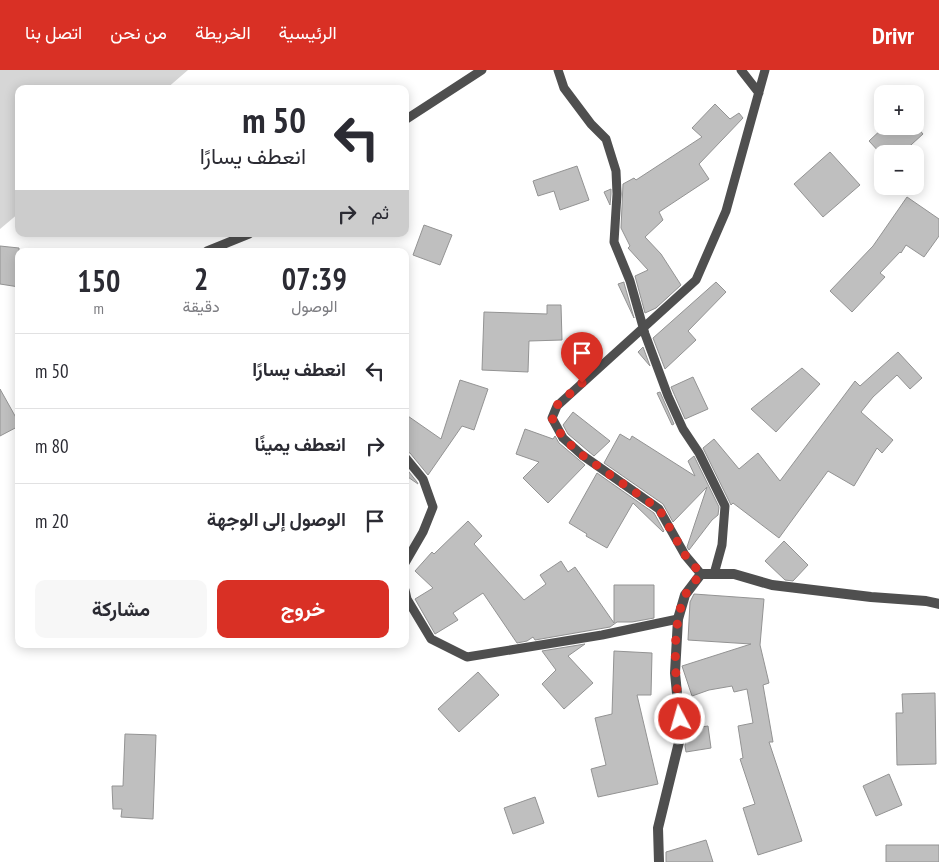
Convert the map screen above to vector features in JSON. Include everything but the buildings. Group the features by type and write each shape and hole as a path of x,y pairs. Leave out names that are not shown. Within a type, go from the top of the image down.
{"street":[{"path":"659,862 658,828 681,734 675,673 678,619 685,595 701,574 734,574 772,585 871,597 926,600 939,604"}],"lane":[{"path":"409,117 482,70"},
{"path":"558,70 564,88 591,124 606,139 616,171 617,194 614,242 630,281 643,328 668,396 683,430 699,454 726,506 722,545 714,574"},
{"path":"741,70 759,93"},
{"path":"701,574 685,555 659,509 582,455 563,438 552,418 556,406 696,280 726,211 765,70"},
{"path":"214,248 242,237"},
{"path":"409,462 423,479 433,507 409,556"},
{"path":"409,602 431,639 467,657 602,635 678,619"}],"shaded area":[{"path":"0,70 188,70 171,85 15,85 15,216 0,229"}],"route":[{"path":"582,383 556,406 552,418 563,438 582,455 659,509 685,555 701,574 685,595 678,619 675,673 680,719"}]}
